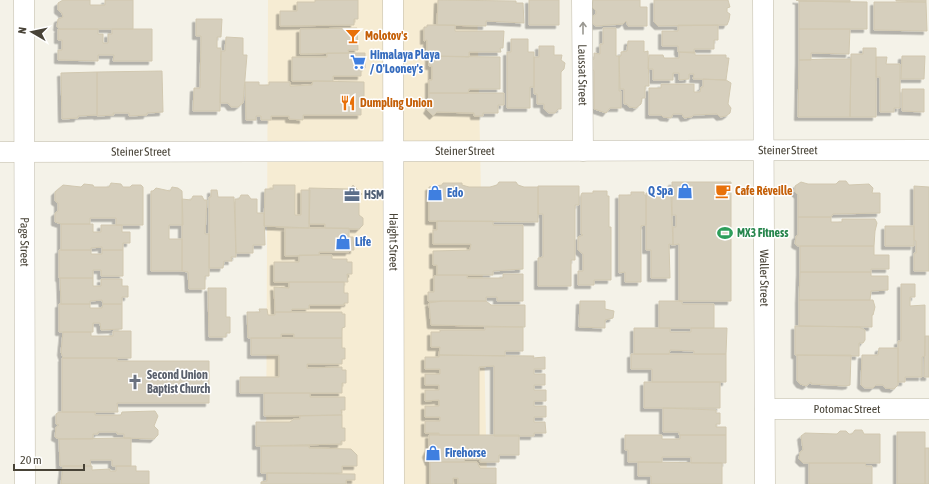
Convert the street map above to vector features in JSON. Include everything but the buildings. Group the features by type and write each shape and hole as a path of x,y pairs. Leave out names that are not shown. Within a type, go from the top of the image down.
{"street":[{"name":"Page Street","path":"24,0 24,484"},
{"name":"Haight Street","path":"393,0 394,484"},
{"name":"Laussat Street","path":"582,0 583,151"},
{"name":"Waller Street","path":"764,0 765,484"},
{"name":"Steiner Street","path":"0,152 929,150"},
{"name":"Potomac Street","path":"764,409 929,409"}],"shaded area":[{"path":"268,0 477,0 487,484 266,484"}],"place":[{"name":"Molotov's","path":"353,36"},
{"name":"Himalaya Playa / O'Looney's","path":"358,62"},
{"name":"Dumpling Union","path":"348,103"},
{"name":"Q Spa","path":"685,191"},
{"name":"Cafe Réveille","path":"723,191"},
{"name":"Edo","path":"435,193"},
{"name":"HSM","path":"352,195"},
{"name":"MX3 Fitness","path":"725,233"},
{"name":"Life","path":"343,242"},
{"name":"Second Union Baptist Church","path":"135,382"},
{"name":"Firehorse","path":"433,453"}]}
